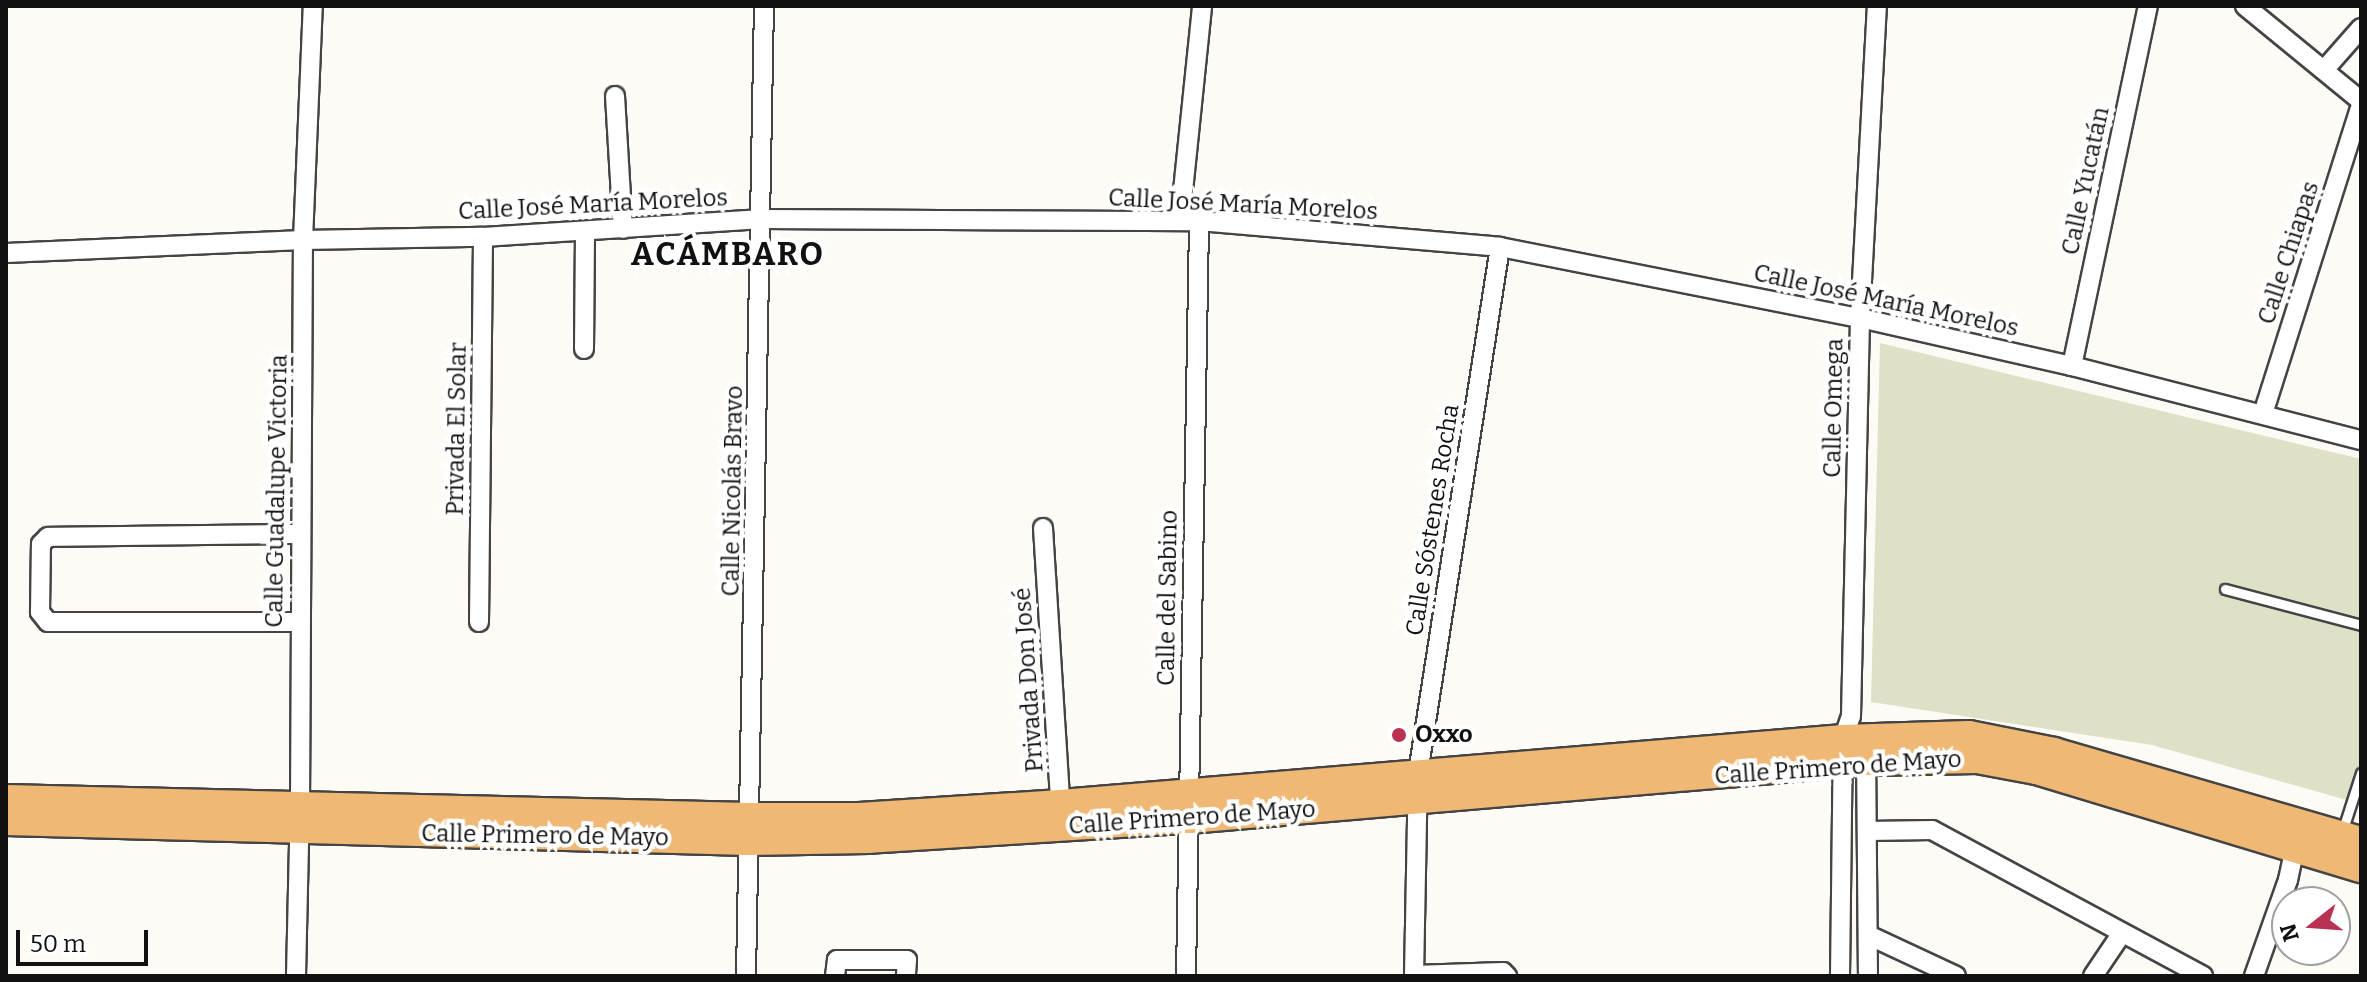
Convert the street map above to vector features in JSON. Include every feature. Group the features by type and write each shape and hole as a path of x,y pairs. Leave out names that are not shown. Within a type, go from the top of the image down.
{"main road":[{"name":"Calle Primero de Mayo","path":"6,821 300,818 749,829 868,839 1061,816 1417,787 1854,744 2021,767 2297,833 2351,838"},
{"name":"Calle Primero de Mayo","path":"6,799 300,818"},
{"name":"Calle Primero de Mayo","path":"2297,833 2361,868"}],"street":[{"name":"Calle Guadalupe Victoria","path":"296,976 300,818 303,240 313,6"},
{"name":"Calle Nicolás Bravo","path":"746,976 764,6"},
{"name":"Calle del Sabino","path":"1186,976 1190,220 1202,6"},
{"name":"Calle Omega","path":"1840,976 1854,744 1860,318 1877,6"},
{"name":"Calle Yucatán","path":"2072,366 2148,6"},
{"path":"2245,6 2361,103"},
{"path":"2324,70 2361,28"},
{"path":"615,96 623,229"},
{"name":"Calle Chiapas","path":"2263,414 2361,103"},
{"name":"Calle José María Morelos","path":"6,253 303,240 483,237 762,219 1190,220 1500,247 1860,318 2072,366 2361,440"},
{"path":"584,349 585,232"},
{"name":"Privada El Solar","path":"479,622 483,237"},
{"name":"Calle Sóstenes Rocha","path":"1414,975 1417,787 1500,247"},
{"name":"Privada Don José","path":"1043,528 1061,816"},
{"path":"299,622 44,620 40,612 41,544 48,537 301,534"},
{"name":"Calle Omega","path":"1854,744 1868,831 1868,976"},
{"path":"1868,831 1932,830 2203,976"},
{"path":"2254,976 2297,833"},
{"path":"2093,976 2122,933"},
{"path":"1868,935 1956,976"},
{"path":"835,976 837,960 907,960 906,976"},
{"path":"1414,975 1503,972 1507,976"}],"lane":[{"path":"2225,589 2361,625"},
{"path":"2351,838 2361,773"}],"green space":[{"path":"1880,343 2361,459 2361,804 2152,745 1871,702"}],"place":[{"name":"Oxxo","path":"1399,735"}],"district":[{"name":"ACÁMBARO","path":"728,254"}]}
